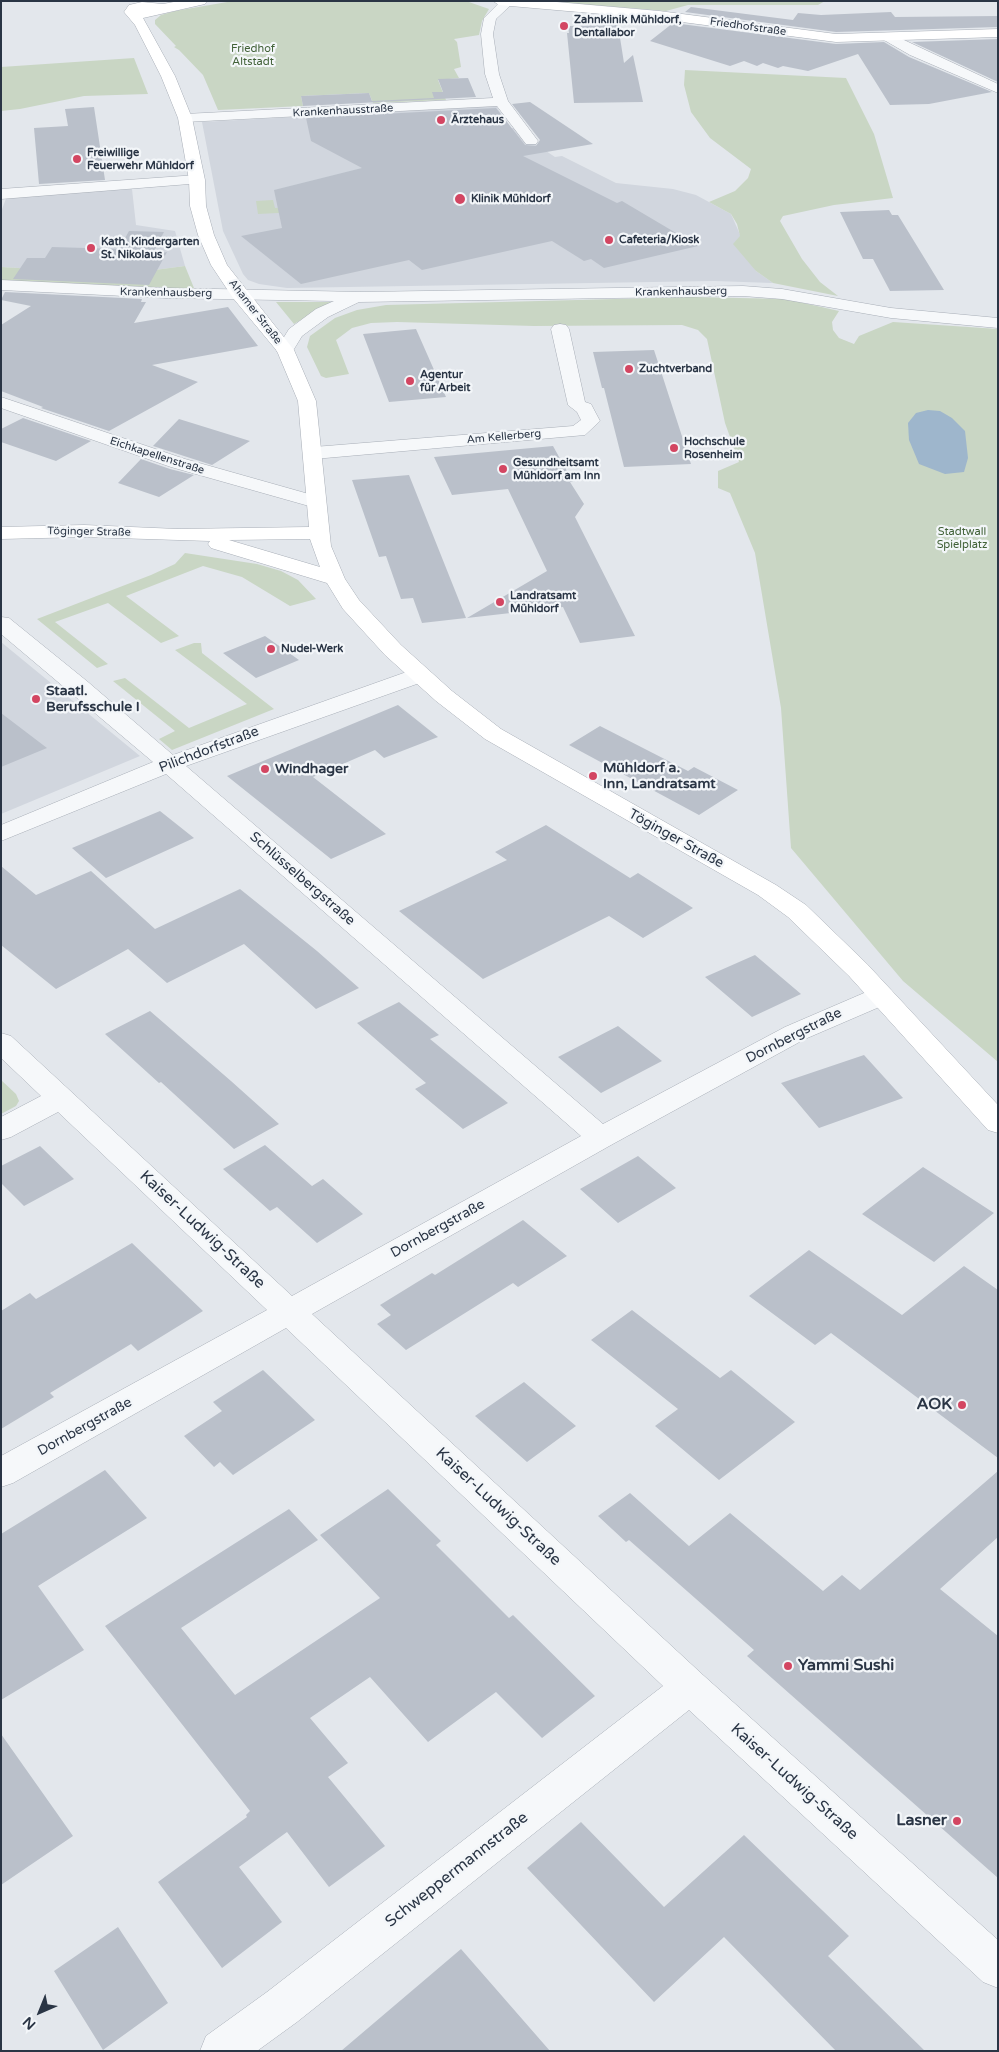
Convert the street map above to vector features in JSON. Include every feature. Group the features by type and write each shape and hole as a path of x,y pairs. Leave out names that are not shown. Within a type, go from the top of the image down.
{"street":[{"name":"Ahamer Straße","path":"201,1 157,11 135,11 175,91 185,118 197,180 198,206 206,235 219,265 239,294 285,350 307,401 314,452 320,540"},
{"name":"Friedhofstraße","path":"503,2 659,15 824,37 998,33"},
{"path":"503,2 490,18 487,34 492,74 501,102 531,141"},
{"path":"918,36 933,59"},
{"path":"889,37 998,89"},
{"name":"Krankenhausstraße","path":"185,118 501,102"},
{"path":"1,194 197,180"},
{"name":"Krankenhausberg","path":"1,285 121,292 362,297 762,292 809,298 891,313 998,323"},
{"name":"Krankenhausberg","path":"285,350 295,333 314,318 336,306 362,297"},
{"name":"Am Kellerberg","path":"314,452 578,431 591,421 584,408 576,405 560,330"},
{"name":"Eichkapellenstraße","path":"1,402 178,463 316,502"},
{"name":"Töginger Straße","path":"1,533 76,531 320,540"},
{"name":"Töginger Straße","path":"178,535 244,550 335,579"},
{"name":"Töginger Straße","path":"244,550 320,540"},
{"name":"Töginger Straße","path":"320,540 335,579 351,604 374,631 475,722 518,750 767,890 797,911 852,964 998,1123"},
{"name":"Schlüsselbergstraße","path":"1,623 170,764 600,1138"},
{"name":"Pilichdorfstraße","path":"1,834 170,764 420,674"},
{"name":"Dornbergstraße","path":"1,1473 600,1138 795,1034 881,996"},
{"name":"Kaiser-Ludwig-Straße","path":"1,1042 690,1687 998,1968"},
{"path":"1,1130 61,1098"},
{"name":"Schweppermannstraße","path":"222,2051 690,1687"}],"shaded area":[{"name":"Klinik Mühldorf","path":"496,106 511,128 519,128 531,141 555,157 562,156 616,183 673,189 696,195 731,214 756,271 773,283 714,281 287,288 259,284 248,280 243,274 223,231 202,122"},
{"name":"Kath. Kindergarten St. Nikolaus","path":"132,189 136,225 175,231 185,266 124,274 1,267 1,212 7,196"},
{"name":"Staatl. Berufsschule I","path":"1,642 140,756 1,814"}],"green space":[{"name":"Friedhof Altstadt","path":"233,1 466,1 489,9 482,21 479,35 454,39 457,42 461,67 454,69 459,78 438,80 446,100 373,103 369,93 301,96 303,106 218,110 203,75 174,47 176,46 155,24 155,20 161,15 175,11"},
{"path":"541,1 825,1 818,5 688,5 666,11"},
{"path":"134,58 148,94 84,96 1,111 1,67"},
{"path":"685,70 846,78 874,134 893,198 834,205 783,216 780,221 802,259 820,282 838,296 773,283 756,271 733,244 740,236 737,224 731,214 709,202 735,191 748,178 751,169 710,138 691,112 684,85"},
{"path":"273,200 275,208 314,206 317,211 258,214 256,201"},
{"path":"185,266 194,288 192,289 1,282 1,267 124,274"},
{"name":"Stadtwall Spielplatz","path":"692,297 786,299 839,311 832,322 833,330 839,338 854,344 859,336 893,322 998,329 998,1062 903,981 791,848 781,708 755,553 730,493 718,488 718,471 739,462 725,423 707,339 698,330 682,325 534,326 371,323 352,328 336,340 349,374 326,378 321,376 307,347 310,336 335,318 357,310 386,305"},
{"path":"276,302 332,302 294,324"},
{"path":"185,553 257,564 281,571 298,580 316,599 290,606 242,577 203,566 126,596 179,636 161,643 108,603 55,622 108,664 97,668 37,619 151,575 175,564"},
{"path":"194,643 201,643 202,653 274,709 172,750 159,739 175,731 113,681 125,678 189,728 247,704 175,650"},
{"path":"1,1080 16,1094 19,1101 16,1106 1,1114"}],"water":[{"path":"928,410 940,411 952,418 965,431 968,458 964,472 945,474 919,464 909,440 908,423 916,413"}],"building":[{"path":"691,7 793,20 798,13 821,15 891,12 895,17 998,16 998,27 836,32 685,12"},
{"path":"673,23 836,44 884,42 909,57 992,92 929,104 890,105 858,54 808,71 783,66 778,68 763,63 757,66 744,61 730,66 650,41"},
{"path":"618,25 624,63 633,55 643,102 574,103 567,33 569,33 568,26"},
{"path":"998,39 998,82 912,42"},
{"path":"468,78 476,97 303,106 301,96 369,93 372,101 434,98 432,92 443,92 438,79"},
{"path":"530,102 593,144 523,156 617,203 622,201 698,246 604,268 591,259 584,261 552,241 422,270 409,260 301,284 241,236 282,228 274,190 362,168 311,141 306,118 496,108 525,145 536,146 540,140 512,104"},
{"path":"94,107 105,180 39,184 34,128 68,126 65,109"},
{"path":"889,210 892,215 898,215 944,290 890,291 873,259 863,259 840,212"},
{"path":"129,231 164,232 152,255 167,252 149,285 13,279 27,258 45,258 52,247 119,249"},
{"path":"5,292 142,299 141,302 146,302 134,323 228,307 258,346 152,365 198,382 109,431 41,408 43,407 1,391 1,325 31,306 1,300"},
{"name":"Agentur für Arbeit","path":"416,329 446,397 389,402 363,334"},
{"path":"654,350 691,464 624,467 593,352"},
{"path":"23,418 91,441 56,461 1,442 1,429"},
{"path":"179,419 250,441 212,465 153,446"},
{"path":"553,446 573,482 570,482 584,504 575,517 635,636 580,643 563,607 467,618 547,571 508,489 452,495 434,457"},
{"path":"141,459 194,475 159,497 118,483"},
{"path":"409,475 466,618 422,623 413,598 401,599 386,556 379,557 352,480"},
{"path":"265,636 299,660 256,678 223,653"},
{"path":"398,705 438,737 384,758 375,750 313,777 386,834 331,859 227,776"},
{"path":"1,713 47,748 1,767"},
{"path":"600,726 688,771 694,767 738,790 699,815 569,745"},
{"path":"160,811 194,838 106,878 72,848"},
{"path":"546,825 630,878 638,873 693,908 643,938 609,916 483,979 399,911 507,860 495,852"},
{"path":"1,866 36,895 91,871 155,929 240,889 317,951 359,988 316,1009 244,944 167,983 128,949 56,989 1,945"},
{"path":"755,955 801,994 752,1017 705,977"},
{"path":"399,1002 439,1035 430,1039 508,1103 463,1129 415,1089 426,1083 357,1023"},
{"path":"150,1011 279,1124 234,1149 105,1034"},
{"path":"618,1026 662,1061 601,1093 558,1057"},
{"path":"864,1055 903,1098 819,1128 781,1083"},
{"path":"265,1145 312,1186 323,1179 363,1214 317,1243 277,1207 270,1211 223,1169"},
{"path":"40,1146 74,1179 24,1206 1,1183 1,1166"},
{"path":"638,1156 676,1188 618,1223 580,1189"},
{"path":"923,1167 994,1213 934,1262 862,1214"},
{"path":"523,1220 567,1256 518,1287 513,1283 406,1350 377,1324 391,1315 380,1305 432,1273 435,1275"},
{"path":"132,1243 203,1311 138,1351 131,1344 50,1393 54,1397 1,1429 1,1311 30,1293 36,1299"},
{"name":"AOK","path":"809,1250 902,1315 964,1266 998,1290 998,1458 831,1333 815,1345 749,1296"},
{"path":"632,1310 720,1378 731,1370 795,1422 719,1480 655,1426 678,1409 591,1340"},
{"path":"263,1370 315,1420 233,1475 220,1462 214,1467 184,1436 222,1411 213,1402"},
{"path":"524,1382 576,1426 527,1462 475,1416"},
{"path":"105,1470 147,1518 38,1586 84,1650 1,1700 1,1534"},
{"path":"998,1471 998,1537 940,1589 998,1636 998,1878 747,1656 754,1650 629,1540 626,1542 598,1516 630,1493 689,1546 730,1513 823,1591 842,1575 860,1590"},
{"path":"388,1489 441,1541 436,1545 509,1618 513,1615 595,1696 542,1738 496,1692 428,1742 370,1677 310,1718 348,1763 328,1777 385,1846 329,1887 287,1832 239,1867 282,1922 222,1968 158,1882 247,1817 246,1815 250,1811 105,1626 289,1509 318,1540 181,1628 235,1695 380,1598 320,1535"},
{"path":"1,1734 73,1836 1,1885"},
{"path":"581,1822 664,1907 744,1835 849,1936 828,1956 925,2051 836,2051 724,1937 654,2002 527,1868"},
{"path":"118,1927 168,2003 103,2050 54,1971"},
{"path":"461,1949 550,2051 341,2051"}],"place":[{"name":"Zahnklinik Mühldorf, Dentallabor","path":"564,26"},
{"name":"Ärztehaus","path":"441,120"},
{"name":"Freiwillige Feuerwehr Mühldorf","path":"77,159"},
{"name":"Klinik Mühldorf","path":"460,199"},
{"name":"Cafeteria/Kiosk","path":"609,240"},
{"name":"Kath. Kindergarten St. Nikolaus","path":"91,248"},
{"name":"Zuchtverband","path":"629,369"},
{"name":"Agentur für Arbeit","path":"410,381"},
{"name":"Hochschule Rosenheim","path":"674,448"},
{"name":"Gesundheitsamt Mühldorf am Inn","path":"503,469"},
{"name":"Landratsamt Mühldorf","path":"500,602"},
{"name":"Nudel-Werk","path":"271,649"},
{"name":"Staatl. Berufsschule I","path":"36,699"},
{"name":"Windhager","path":"265,769"},
{"name":"Mühldorf a. Inn, Landratsamt","path":"593,776"},
{"name":"AOK","path":"962,1405"},
{"name":"Yammi Sushi","path":"788,1666"},
{"name":"Lasner","path":"957,1821"}]}
